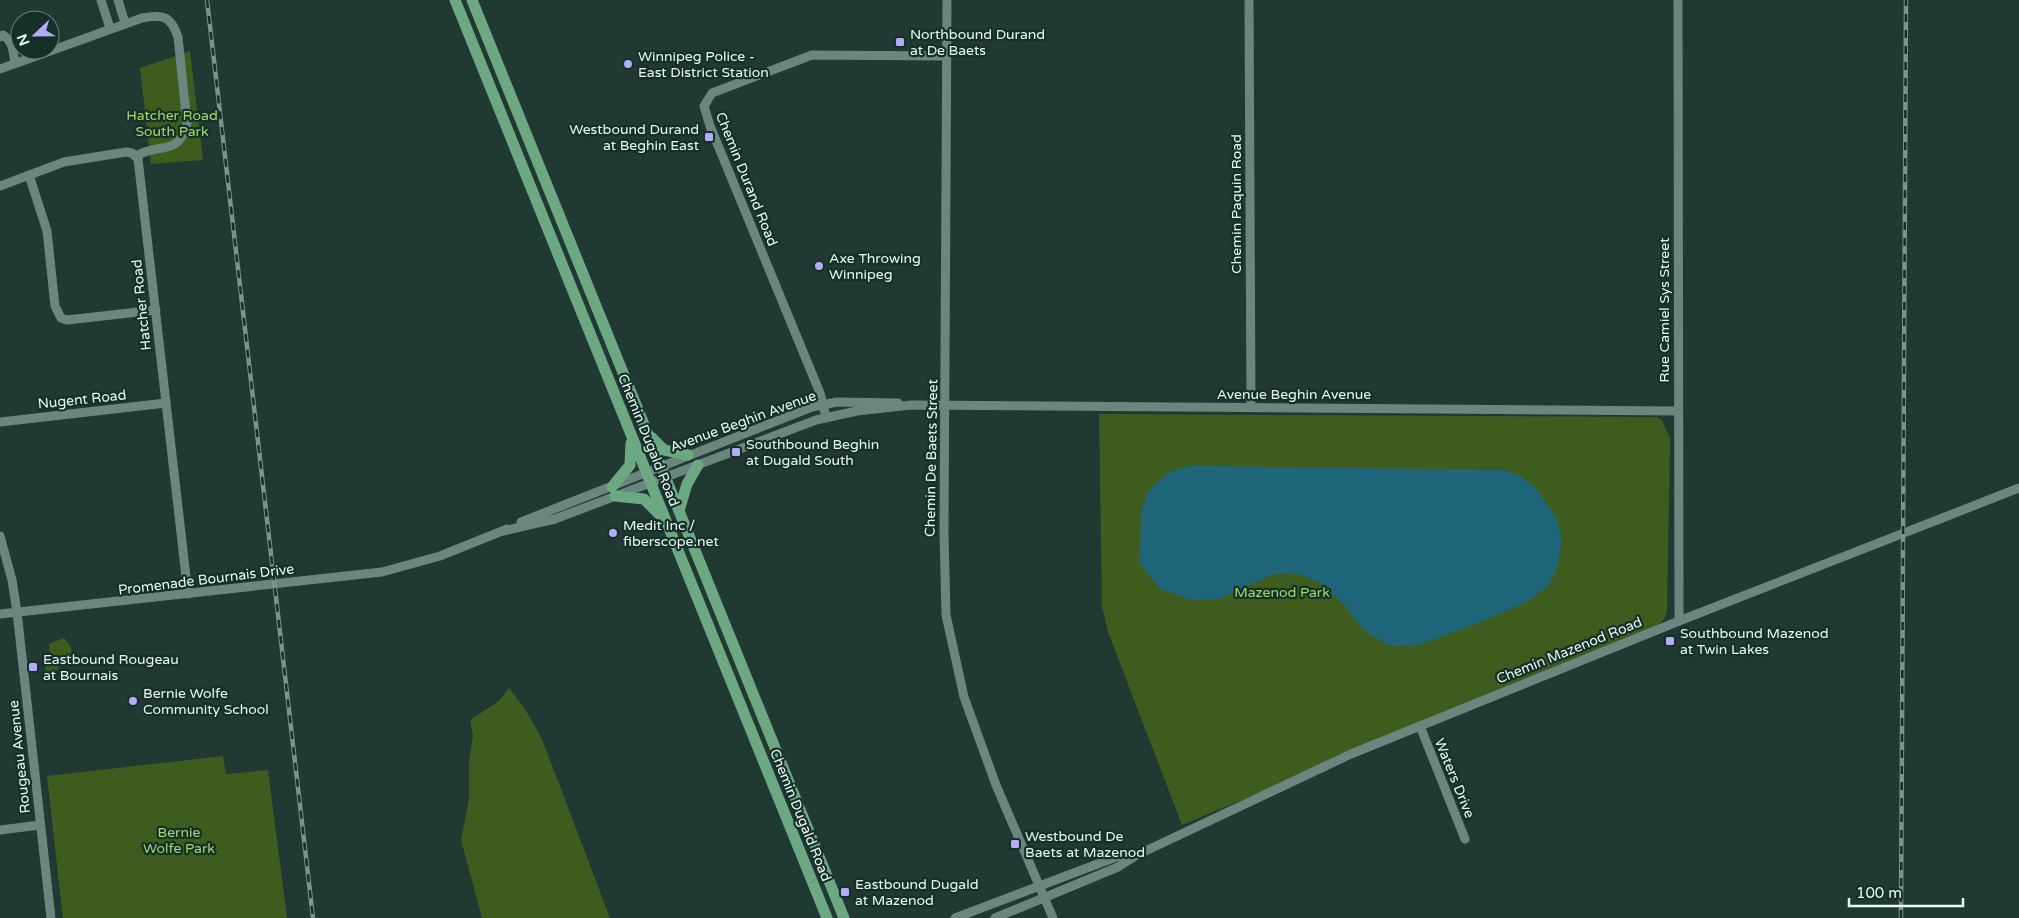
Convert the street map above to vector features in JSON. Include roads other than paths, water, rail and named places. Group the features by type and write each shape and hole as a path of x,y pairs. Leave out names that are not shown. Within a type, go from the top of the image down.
{"main road":[{"name":"Chemin Dugald Road","path":"455,0 827,918"},
{"name":"Chemin Dugald Road","path":"472,0 844,918"},
{"path":"630,432 630,465 614,492 644,499 654,507 665,521"},
{"path":"648,434 664,450 688,455"},
{"path":"679,511 687,484 698,465"}],"street":[{"path":"102,0 110,28"},
{"path":"118,0 124,23"},
{"name":"Chemin De Baets Street","path":"947,0 944,533 946,614 964,697 979,739 1053,918"},
{"name":"Chemin Paquin Road","path":"1249,0 1251,407"},
{"name":"Rue Camiel Sys Street","path":"1678,0 1677,411 1679,621"},
{"path":"0,68 124,23 154,16 163,16 174,25 178,37 187,124 184,136 179,143 171,147 145,151 136,156 126,152 83,158 0,186"},
{"path":"0,37 3,35 11,43 15,63"},
{"name":"Chemin Durand Road","path":"826,417 823,405 708,121 704,106 712,93 812,55 946,56"},
{"name":"Hatcher Road","path":"136,156 140,164 188,594"},
{"path":"29,175 47,231 56,306 61,318 67,320 156,310"},
{"name":"Avenue Beghin Avenue","path":"663,472 688,455 800,411 837,402 884,402 911,405 1677,411"},
{"name":"Nugent Road","path":"0,422 166,403"},
{"name":"Avenue Beghin Avenue","path":"649,477 663,472 698,465 826,417 911,405"},
{"path":"614,492 649,477"},
{"name":"Chemin Mazenod Road","path":"995,918 1118,866 1137,855 1351,754 1679,621 2019,488"},
{"name":"Promenade Bournais Drive","path":"0,614 360,576 414,564 503,531 551,509 614,492"},
{"name":"Rougeau Avenue","path":"0,536 12,580 18,612 51,918"},
{"name":"Waters Drive","path":"1420,726 1465,839"},
{"path":"0,830 40,825"},
{"name":"Chemin Mazenod Road","path":"955,918 1116,857 1137,855"}],"water":[{"path":"1190,466 1505,470 1522,477 1536,488 1556,517 1562,540 1557,568 1548,586 1528,601 1481,622 1419,645 1390,646 1366,632 1342,603 1319,582 1295,573 1274,574 1218,599 1191,600 1160,589 1140,563 1141,511 1149,491 1169,472"}],"railway":[{"path":"207,0 313,918"},
{"path":"1901,918 1906,0"}],"place":[{"name":"Northbound Durand at De Baets","path":"900,42"},
{"name":"Winnipeg Police - East District Station","path":"628,64"},
{"name":"Westbound Durand at Beghin East","path":"709,137"},
{"name":"Axe Throwing Winnipeg","path":"819,266"},
{"name":"Southbound Beghin at Dugald South","path":"736,452"},
{"name":"Medit Inc / fiberscope.net","path":"613,533"},
{"name":"Southbound Mazenod at Twin Lakes","path":"1670,641"},
{"name":"Eastbound Rougeau at Bournais","path":"33,667"},
{"name":"Bernie Wolfe Community School","path":"133,701"},
{"name":"Westbound De Baets at Mazenod","path":"1015,844"},
{"name":"Eastbound Dugald at Mazenod","path":"845,892"}],"park label":[{"name":"Hatcher Road South Park","path":"172,124"},
{"name":"Mazenod Park","path":"1282,592"},
{"name":"Bernie Wolfe Park","path":"179,840"}]}
